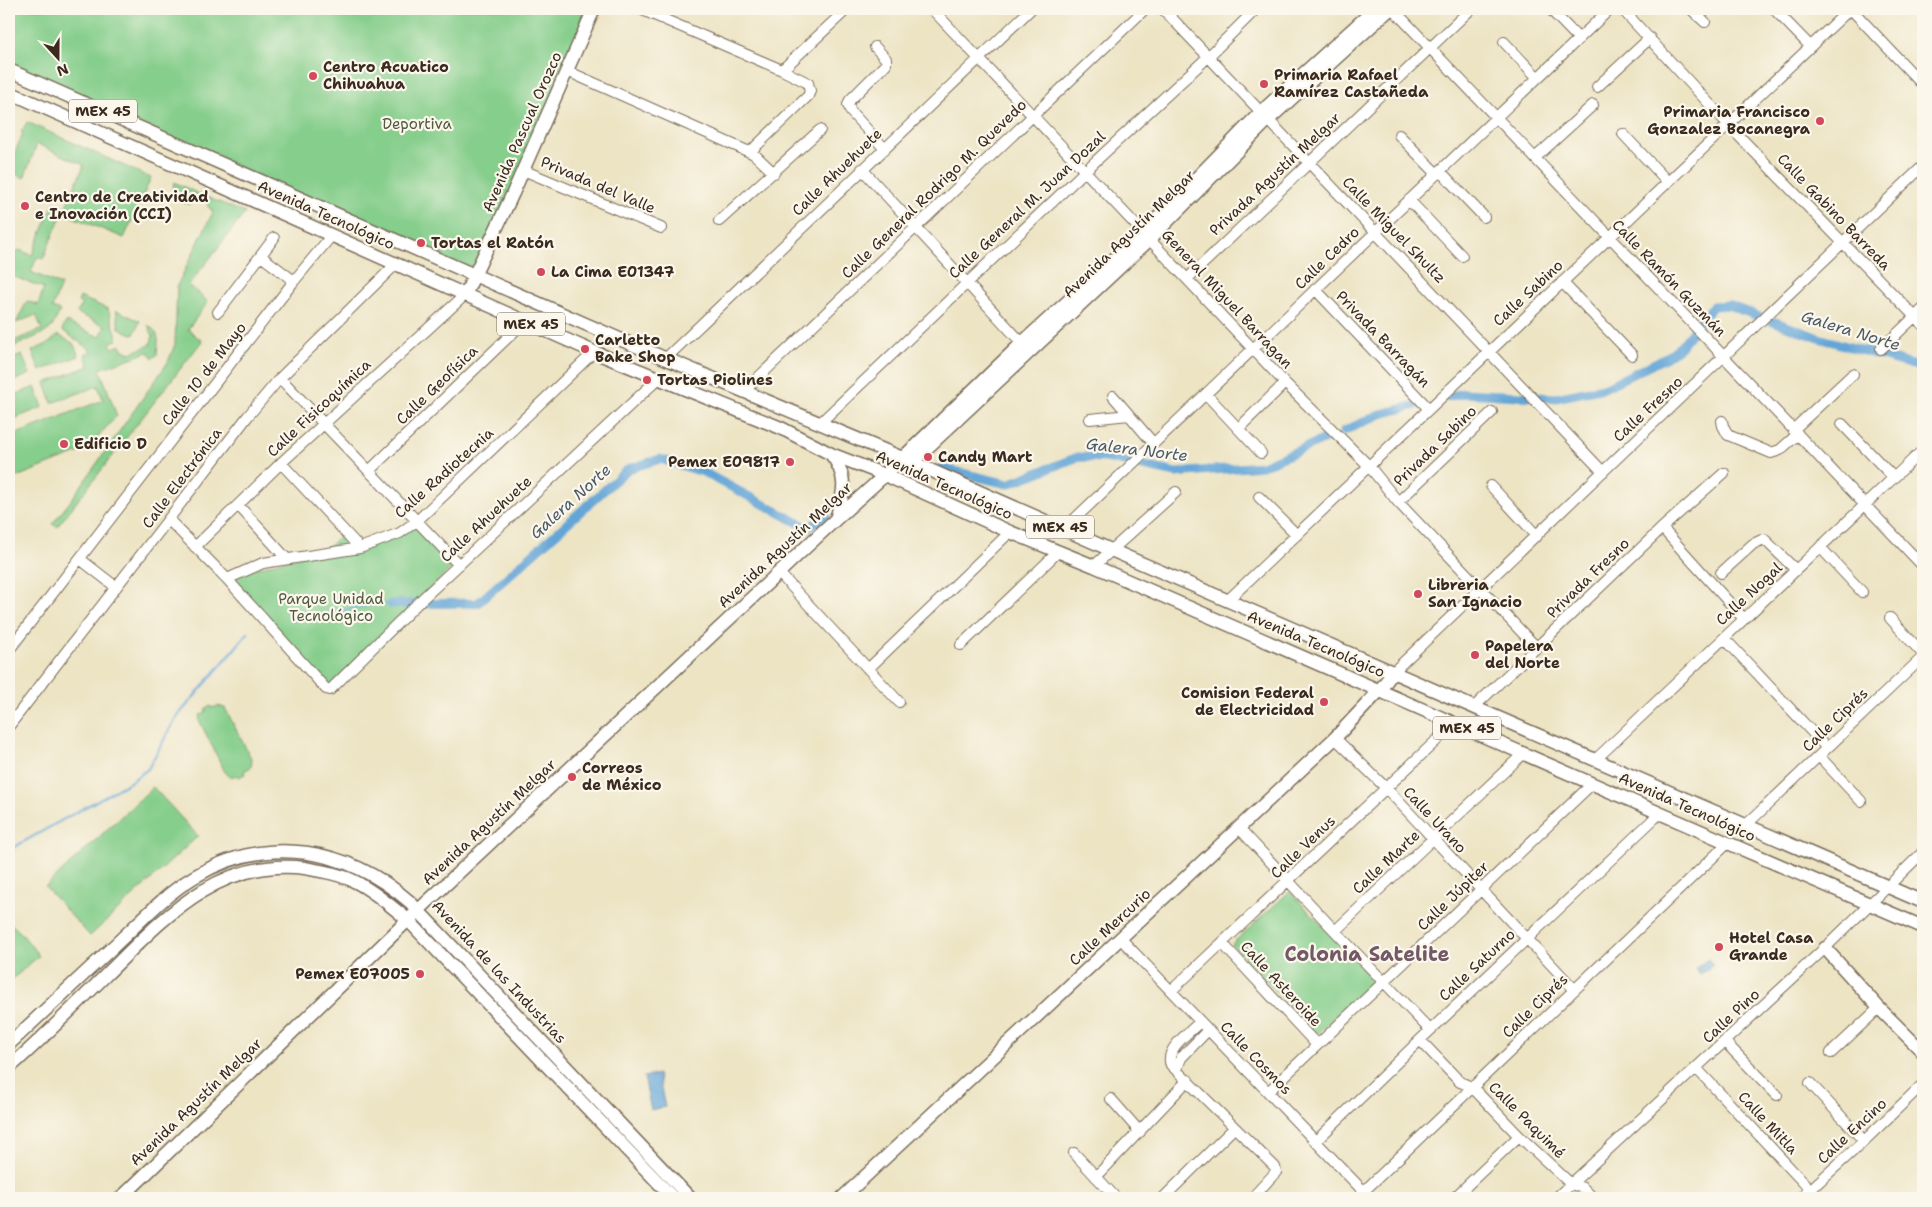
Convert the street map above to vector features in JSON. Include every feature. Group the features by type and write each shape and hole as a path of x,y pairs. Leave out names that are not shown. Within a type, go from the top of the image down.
{"main road":[{"name":"Avenida Pascual Orozco","path":"465,294 523,170 594,9"},
{"name":"Avenida Agustín Melgar","path":"121,1198 408,920 836,519 886,474 928,447 1147,235 1375,9"},
{"name":"Avenida Agustín Melgar","path":"1265,116 1392,9"},
{"name":"Avenida Tecnológico","path":"9,70 665,359 744,390 934,471 1111,550 1923,902"},
{"name":"Avenida Tecnológico","path":"9,92 525,322 781,428 831,454 886,474 1010,532 1094,566 1592,784 1923,926"},
{"name":"Avenida Agustín Melgar","path":"908,460 1022,343 1147,235"},
{"path":"928,447 930,464 934,471"},
{"path":"831,454 839,464 844,485 836,519"},
{"name":"Calle Mercurio","path":"842,1198 1335,738 1380,690 1393,672"},
{"name":"Avenida de las Industrias","path":"9,1044 174,891 194,877 232,860 250,855 270,852 305,851 320,854 344,861 372,874 398,891 419,910 690,1198"},
{"name":"Avenida de las Industrias","path":"9,1068 176,908 215,883 235,875 266,867 289,866 335,874 355,881 373,892 408,920 673,1198"},
{"path":"1825,948 1879,1008 1923,1052"},
{"path":"563,1083 573,1074"}],"street":[{"path":"640,9 805,81 810,88 808,96 750,152"},
{"path":"782,70 847,9"},
{"name":"General Miguel Barragan","path":"934,9 1285,383 1369,466 1398,502 1537,648"},
{"name":"Calle Ahuehuete","path":"665,359 1031,9"},
{"name":"Calle General Rodrigo M. Quevedo","path":"744,390 1145,9"},
{"name":"Calle Miguel Shultz","path":"1163,9 1603,472"},
{"name":"Calle General M. Juan Dozal","path":"820,423 966,283 1209,56 1256,9"},
{"name":"Calle Ramón Guzmán","path":"1392,9 1923,566"},
{"name":"Privada Agustín Melgar","path":"1187,279 1471,9"},
{"path":"1550,9 1579,39"},
{"name":"Calle Cedro","path":"1064,529 1610,9"},
{"name":"Calle Gabino Barreda","path":"1622,9 1751,148 1923,325"},
{"path":"1691,9 1705,22"},
{"path":"1774,9 1810,46"},
{"path":"1851,9 1923,85"},
{"name":"Calle Sabino","path":"1228,600 1851,9"},
{"path":"1597,87 1650,38"},
{"path":"1504,42 1538,78"},
{"path":"875,47 886,59 886,64 850,100 848,105 851,112 884,148"},
{"path":"567,71 750,152 774,173"},
{"path":"1535,158 1594,105"},
{"path":"719,221 820,130"},
{"path":"1624,134 1668,182"},
{"path":"1399,135 1484,217"},
{"name":"Calle Fresno","path":"1393,672 1923,166"},
{"path":"862,169 1022,343"},
{"name":"Privada del Valle","path":"523,170 661,228"},
{"path":"1409,200 1462,256"},
{"name":"Calle 10 de Mayo","path":"9,650 294,281 332,235"},
{"path":"218,312 274,238"},
{"path":"261,256 294,281"},
{"name":"Calle Electrónica","path":"9,726 248,416 280,378 396,264"},
{"path":"1562,282 1632,355"},
{"name":"Privada Barragán","path":"1315,289 1429,409"},
{"name":"Calle Fisicoquímica","path":"196,547 281,463 465,294"},
{"path":"1881,349 1923,309"},
{"name":"Calle Geofísica","path":"370,470 525,322"},
{"name":"Calle Radiotecnia","path":"227,579 257,564 360,548 400,533 418,520 594,352"},
{"path":"1722,422 1722,426 1728,435 1771,453 1780,450 1795,432 1853,374"},
{"path":"280,378 459,565"},
{"name":"Calle Ahuehuete","path":"227,579 326,689 331,689 421,600 659,378"},
{"path":"1239,428 1285,383"},
{"path":"1206,394 1261,453"},
{"path":"1113,396 1153,443"},
{"name":"Privada Sabino","path":"1398,502 1492,412"},
{"path":"1090,419 1129,415"},
{"path":"1842,424 1894,478"},
{"name":"Calle Nogal","path":"1595,760 1923,450"},
{"path":"281,463 360,548"},
{"name":"Privada Fresno","path":"1474,707 1662,528 1724,473"},
{"path":"1491,486 1537,536"},
{"path":"1094,566 1176,492"},
{"path":"1259,496 1297,535"},
{"path":"238,505 287,559"},
{"path":"169,520 227,579"},
{"path":"1662,528 1744,619"},
{"path":"868,669 1010,532"},
{"path":"1721,573 1753,544 1764,539 1796,570"},
{"path":"1820,547 1862,592"},
{"path":"961,645 1059,551"},
{"path":"80,559 116,587"},
{"path":"779,573 899,702"},
{"path":"1890,618 1923,656"},
{"path":"1724,638 1827,748"},
{"name":"Calle Ciprés","path":"1746,825 1923,656"},
{"name":"Calle Venus","path":"1171,991 1456,723"},
{"name":"Calle Urano","path":"1335,738 1386,788 1574,989"},
{"name":"Calle Marte","path":"1335,931 1524,753"},
{"path":"1818,756 1861,801"},
{"name":"Calle Júpiter","path":"1268,1092 1592,784"},
{"name":"Calle Saturno","path":"1316,1141 1430,1030 1660,813"},
{"path":"1239,828 1430,1030"},
{"name":"Calle Ciprés","path":"1366,1195 1472,1087 1728,843"},
{"name":"Calle Pino","path":"1556,1198 1697,1069 1923,852"},
{"name":"Calle Cosmos","path":"1121,939 1366,1195"},
{"name":"Calle Asteroide","path":"1222,943 1318,1045"},
{"path":"1831,1053 1879,1008"},
{"path":"1200,1022 1174,1047 1169,1055 1170,1063 1234,1128 1274,1164 1276,1172 1252,1198"},
{"path":"1177,1069 1181,1058 1208,1030"},
{"name":"Calle Paquimé","path":"1420,1040 1460,1082 1472,1087 1519,1136 1571,1184 1582,1188 1593,1198"},
{"path":"1725,1042 1777,1095"},
{"name":"Calle Mitla","path":"1697,1069 1818,1198"},
{"path":"1096,1177 1188,1080"},
{"path":"1810,1084 1864,1141"},
{"name":"Calle Encino","path":"1801,1198 1923,1084"},
{"path":"1111,1100 1140,1132"},
{"path":"1163,1198 1234,1128"},
{"path":"1454,1198 1519,1136"},
{"path":"1074,1153 1116,1198"}],"green space":[{"name":"Deportiva","path":"9,9 594,9 475,274 9,70"},
{"path":"27,122 151,178 124,238 63,213 84,165 37,144 24,178 9,171 23,133 21,132"},
{"path":"174,182 201,195 196,201 189,204 179,202 172,193"},
{"path":"207,197 245,213 189,285 208,302 188,329 202,341 57,527 52,524 69,503 168,362 175,344 177,286 213,212 208,207"},
{"path":"54,203 65,207 43,259 37,257 31,272 61,285 52,308 60,311 52,327 46,332 9,349 9,343 42,329 36,315 16,323 27,301 38,305 44,288 9,275 9,258 19,250 32,255"},
{"path":"80,297 108,309 118,339 110,343 112,348 121,345 124,350 131,353 150,345 153,336 148,325 157,335 157,355 153,358 148,352 100,369 117,416 85,450 9,480 9,437 103,400 98,386 52,403 45,383 89,366 85,354 92,351 62,330 66,322 100,337 105,326 77,313 82,304 78,302"},
{"path":"116,310 140,321 134,335 119,328"},
{"path":"58,335 73,343 79,356 40,371 32,351 49,343"},
{"path":"22,355 30,374 9,383 9,360"},
{"path":"35,387 43,407 9,421 9,397"},
{"name":"Parque Unidad Tecnológico","path":"418,521 455,564 329,689 226,577 327,548 344,532 357,545"},
{"path":"211,706 212,708 218,706 225,708 252,760 251,767 244,771 245,774 239,777 237,775 230,777 225,772 199,720 200,715 206,712 205,709"},
{"path":"153,787 198,836 90,936 45,887"},
{"path":"1290,891 1373,980 1316,1035 1232,944"},
{"path":"9,922 22,934 39,956 9,982"}],"water":[{"path":"1708,959 1713,965 1700,975 1695,969"},
{"path":"658,1074 665,1107 651,1110 644,1077"}],"waterway":[{"name":"Galera Norte","path":"1447,397 1464,393 1556,398 1604,388 1665,358 1680,347 1713,306 1728,305 1760,317"},
{"name":"Galera Norte","path":"1770,320 1819,338 1923,368"},
{"name":"Galera Norte","path":"1344,431 1381,414 1416,405"},
{"name":"Galera Norte","path":"941,468 1008,484 1078,457 1106,458 1176,473 1262,466 1330,437"},
{"name":"Galera Norte","path":"391,604 478,603 628,469 660,459 703,472 808,528 826,516"},
{"path":"292,620 377,604 391,604"},
{"path":"9,850 130,782 148,769 176,718 248,633"}],"place":[{"name":"Centro Acuatico Chihuahua","path":"313,76"},
{"name":"Primaria Rafael Ramírez Castañeda","path":"1264,84"},
{"name":"Primaria Francisco Gonzalez Bocanegra","path":"1820,121"},
{"name":"Centro de Creatividad e Inovación (CCI)","path":"25,206"},
{"name":"Tortas el Ratón","path":"421,243"},
{"name":"La Cima E01347","path":"541,272"},
{"name":"Carletto Bake Shop","path":"585,349"},
{"name":"Tortas Piolines","path":"647,380"},
{"name":"Edificio D","path":"64,444"},
{"name":"Candy Mart","path":"928,457"},
{"name":"Pemex E09817","path":"790,462"},
{"name":"Libreria San Ignacio","path":"1418,594"},
{"name":"Papelera del Norte","path":"1475,655"},
{"name":"Comision Federal de Electricidad","path":"1324,702"},
{"name":"Correos de México","path":"572,777"},
{"name":"Hotel Casa Grande","path":"1719,947"},
{"name":"Pemex E07005","path":"420,974"}],"district":[{"name":"Colonia Satelite","path":"1367,954"}]}
